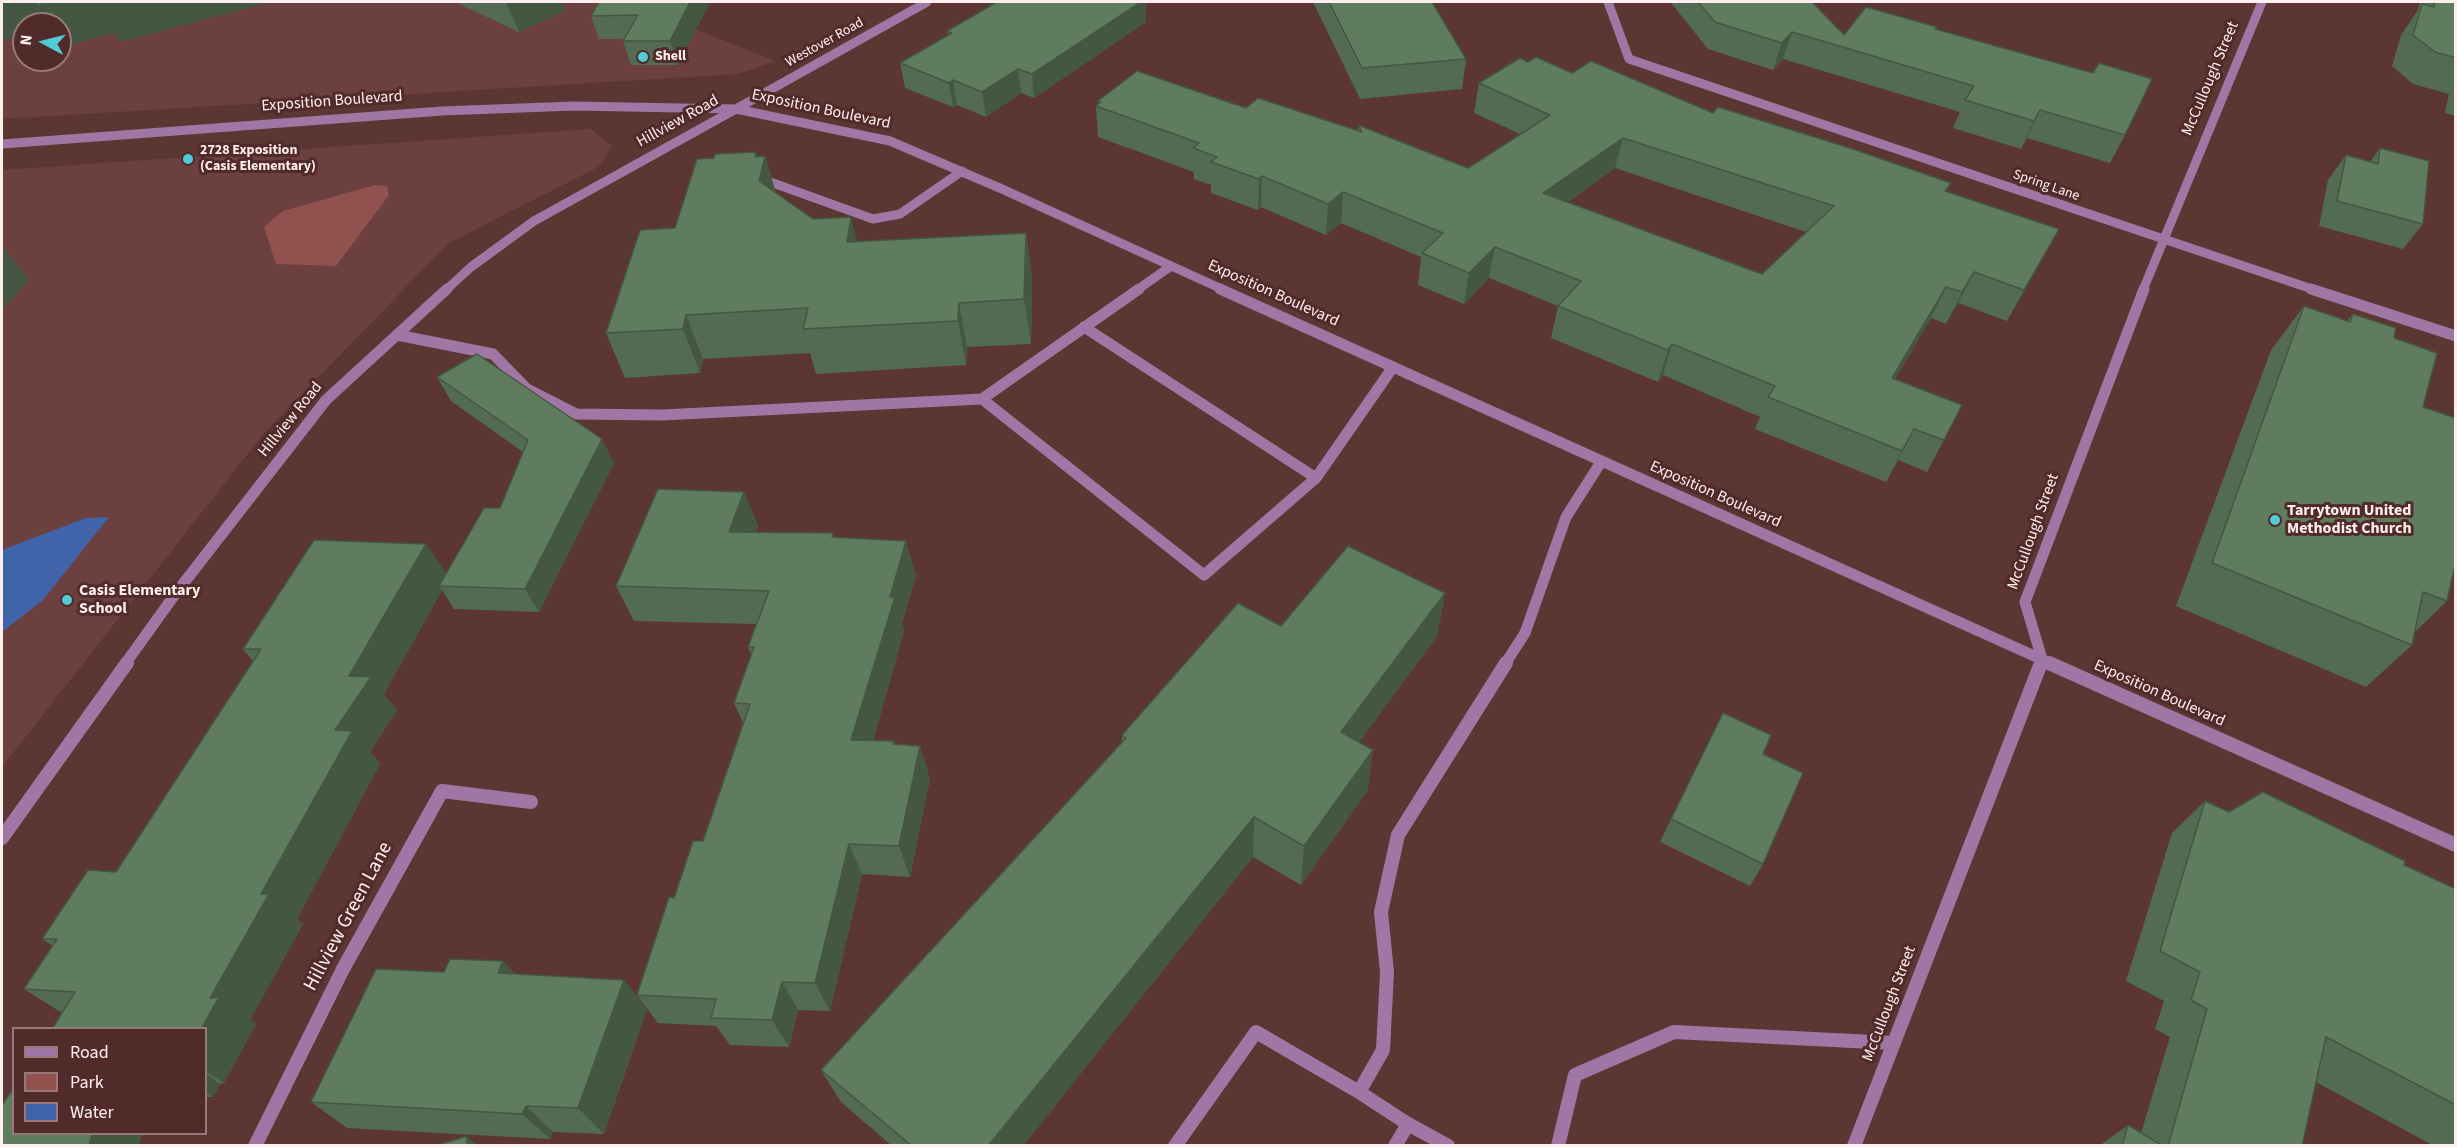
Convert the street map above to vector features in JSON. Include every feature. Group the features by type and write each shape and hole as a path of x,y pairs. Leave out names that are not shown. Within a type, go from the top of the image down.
{"street":[{"name":"Westover Road","path":"736,109 927,2"},
{"name":"Spring Lane","path":"1608,2 1629,59 2162,240 2456,336"},
{"name":"McCullough Street","path":"1854,1146 2008,740 2042,659 2025,602 2162,240 2262,2"},
{"name":"Exposition Boulevard","path":"2,144 441,111 574,106 736,109 890,141 962,171 1601,462 2456,845"},
{"name":"Hillview Road","path":"2,838 176,593 326,400 471,267 534,221 736,109"},
{"path":"749,174 873,219 900,214 962,171"},
{"path":"397,335 493,354 527,389 576,414 662,415 982,399 1171,266"},
{"path":"1084,327 1316,478"},
{"path":"982,399 1204,574 1316,478 1393,367"},
{"path":"1359,1092 1383,1050 1387,972 1381,912 1398,835 1525,633 1566,517 1601,462"},
{"name":"Hillview Green Lane","path":"255,1146 344,969 442,791 531,802"},
{"path":"1175,1146 1256,1032 1448,1146"},
{"path":"1558,1146 1575,1075 1674,1032 1893,1042"},
{"path":"1395,1146 1408,1124"}],"shaded area":[{"path":"2,2 625,2 776,61 738,74 2,119"},
{"name":"Casis Elementary School","path":"591,129 612,146 600,166 449,243 264,433 2,767 2,170"}],"green space":[{"path":"375,185 387,186 389,195 336,266 276,264 264,227 283,211"}],"water":[{"path":"109,517 43,600 2,632 2,550 86,518"}],"building":[{"path":"599,2 690,2 670,41 623,41 638,15 591,16"},
{"path":"997,2 1141,2 1032,74 1018,69 982,92 953,80 949,83 900,63 952,33 947,31"},
{"path":"1329,2 1432,2 1466,59 1362,68"},
{"path":"1698,2 1812,2 1844,35 1866,7 1937,27 1935,29 2093,73 2099,63 2152,79 2125,135 2040,110 2034,121 1965,100 1974,86 1792,32 1782,43 1715,22"},
{"path":"2435,2 2456,2 2456,58 2435,52 2413,35 2422,4 2434,7"},
{"path":"1536,57 1572,73 1591,61 1713,113 1718,107 1850,148 1951,183 1945,191 2059,229 2024,290 1974,272 1962,292 1946,287 1892,378 1962,405 1944,440 1914,429 1902,451 1768,397 1775,386 1672,344 1668,350 1558,306 1581,281 1495,247 1469,273 1422,253 1443,233 1343,192 1328,204 1262,176 1259,179 1211,162 1217,157 1193,148 1199,143 1096,106 1101,102 1098,101 1137,71 1246,108 1258,98 1362,132 1358,125 1468,168 1550,115 1479,83 1520,58 1528,62","holes":["1623,138 1834,206 1762,274 1543,193"]},
{"path":"2380,148 2429,161 2423,224 2337,201 2346,155 2378,164"},
{"path":"756,152 755,157 765,156 759,181 813,219 851,217 847,242 1026,233 1024,299 959,303 958,321 803,329 808,308 686,315 683,329 606,333 640,230 675,228 697,159 714,158 715,154"},
{"name":"Tarrytown United Methodist Church","path":"2304,306 2350,322 2353,314 2396,328 2394,338 2437,353 2423,407 2456,418 2456,560 2447,601 2423,592 2412,645 2212,563"},
{"path":"477,354 602,439 525,589 439,586 484,508 500,508 528,440 437,377"},
{"path":"658,489 744,492 729,532 833,533 832,537 906,541 890,597 895,597 851,740 894,741 893,744 920,746 899,846 849,844 815,983 782,982 772,1020 711,1018 716,999 637,995 669,897 674,898 693,841 703,841 750,704 734,703 754,647 748,647 769,591 616,586"},
{"path":"314,540 426,544 349,676 371,677 335,730 352,731 261,894 269,894 210,998 219,997 202,1027 53,1027 75,992 24,989 57,939 42,939 88,870 116,872 261,649 243,649"},
{"path":"1348,546 1445,593 1341,732 1373,750 1304,846 1254,817 988,1146 912,1146 821,1070 1126,738 1122,735 1238,603 1281,626"},
{"path":"1723,713 1771,735 1763,754 1803,773 1763,864 1671,819"},
{"path":"2263,792 2405,861 2404,865 2456,889 2456,1105 2326,1037 2302,1146 2168,1146 2207,1009 2191,1000 2200,972 2160,951 2205,801 2229,812"},
{"path":"450,959 503,961 498,973 624,980 578,1108 526,1106 522,1114 311,1102 376,969 444,972"},
{"path":"12,1091 12,1135 92,1135 89,1146 2,1146 2,1105"},
{"path":"2128,1125 2163,1146 2122,1146"},
{"path":"467,1136 467,1146 435,1146"}],"place":[{"name":"Shell","path":"643,57"},
{"name":"2728 Exposition (Casis Elementary)","path":"188,159"},
{"name":"Tarrytown United Methodist Church","path":"2275,520"},
{"name":"Casis Elementary School","path":"67,600"}]}
